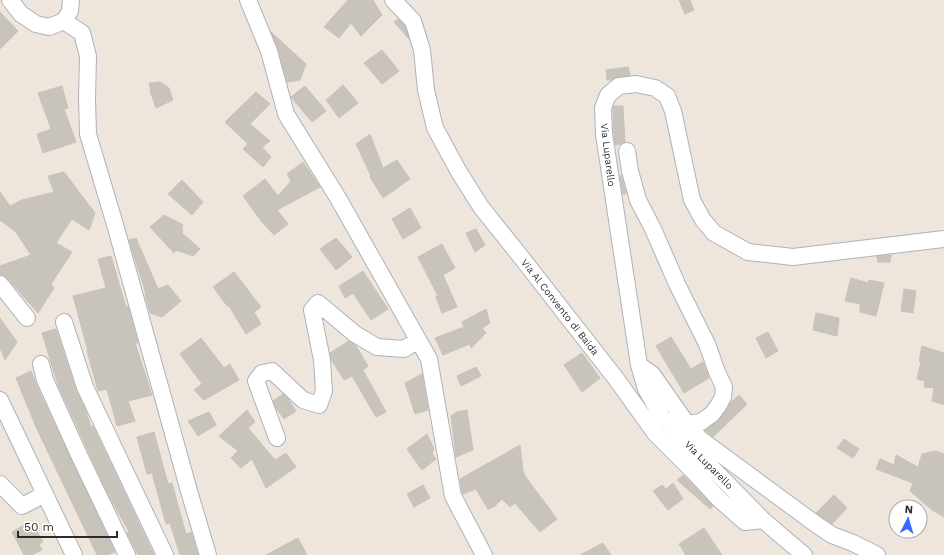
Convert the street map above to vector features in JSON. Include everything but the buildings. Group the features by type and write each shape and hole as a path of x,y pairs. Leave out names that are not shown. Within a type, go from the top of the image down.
{"street":[{"path":"10,0 21,14 36,24 49,27 64,22 70,12 72,0"},
{"path":"248,0 269,51 286,114 338,198 429,359 452,496 484,555"},
{"name":"Via Al Convento di Baida","path":"393,0 413,21 422,50 426,90 435,128 459,172 481,207 617,380 655,433 719,499 745,522 764,520"},
{"path":"64,22 82,33 88,56 88,134 208,555"},
{"name":"Via Luparello","path":"764,520 662,417 646,389 639,364 604,134 603,108 608,95 619,86 636,84 655,88 667,96 673,111 692,200 703,220 714,233 748,252 793,257 944,239"},
{"path":"627,152 630,171 638,200 707,344 724,387 723,397 712,414 701,422 687,424"},
{"path":"0,284 27,318"},
{"path":"277,438 256,381 262,373 272,371 303,400 319,405 324,390 322,360 312,310 318,303 354,334 377,347 404,349 418,340"},
{"path":"64,322 84,387 164,555"},
{"path":"41,364 45,380 127,555"},
{"path":"639,364 652,374 687,424 700,439 832,535 853,543 877,555"},
{"path":"0,400 74,555"},
{"path":"0,484 22,506 45,494"},
{"path":"764,520 804,555"}]}
